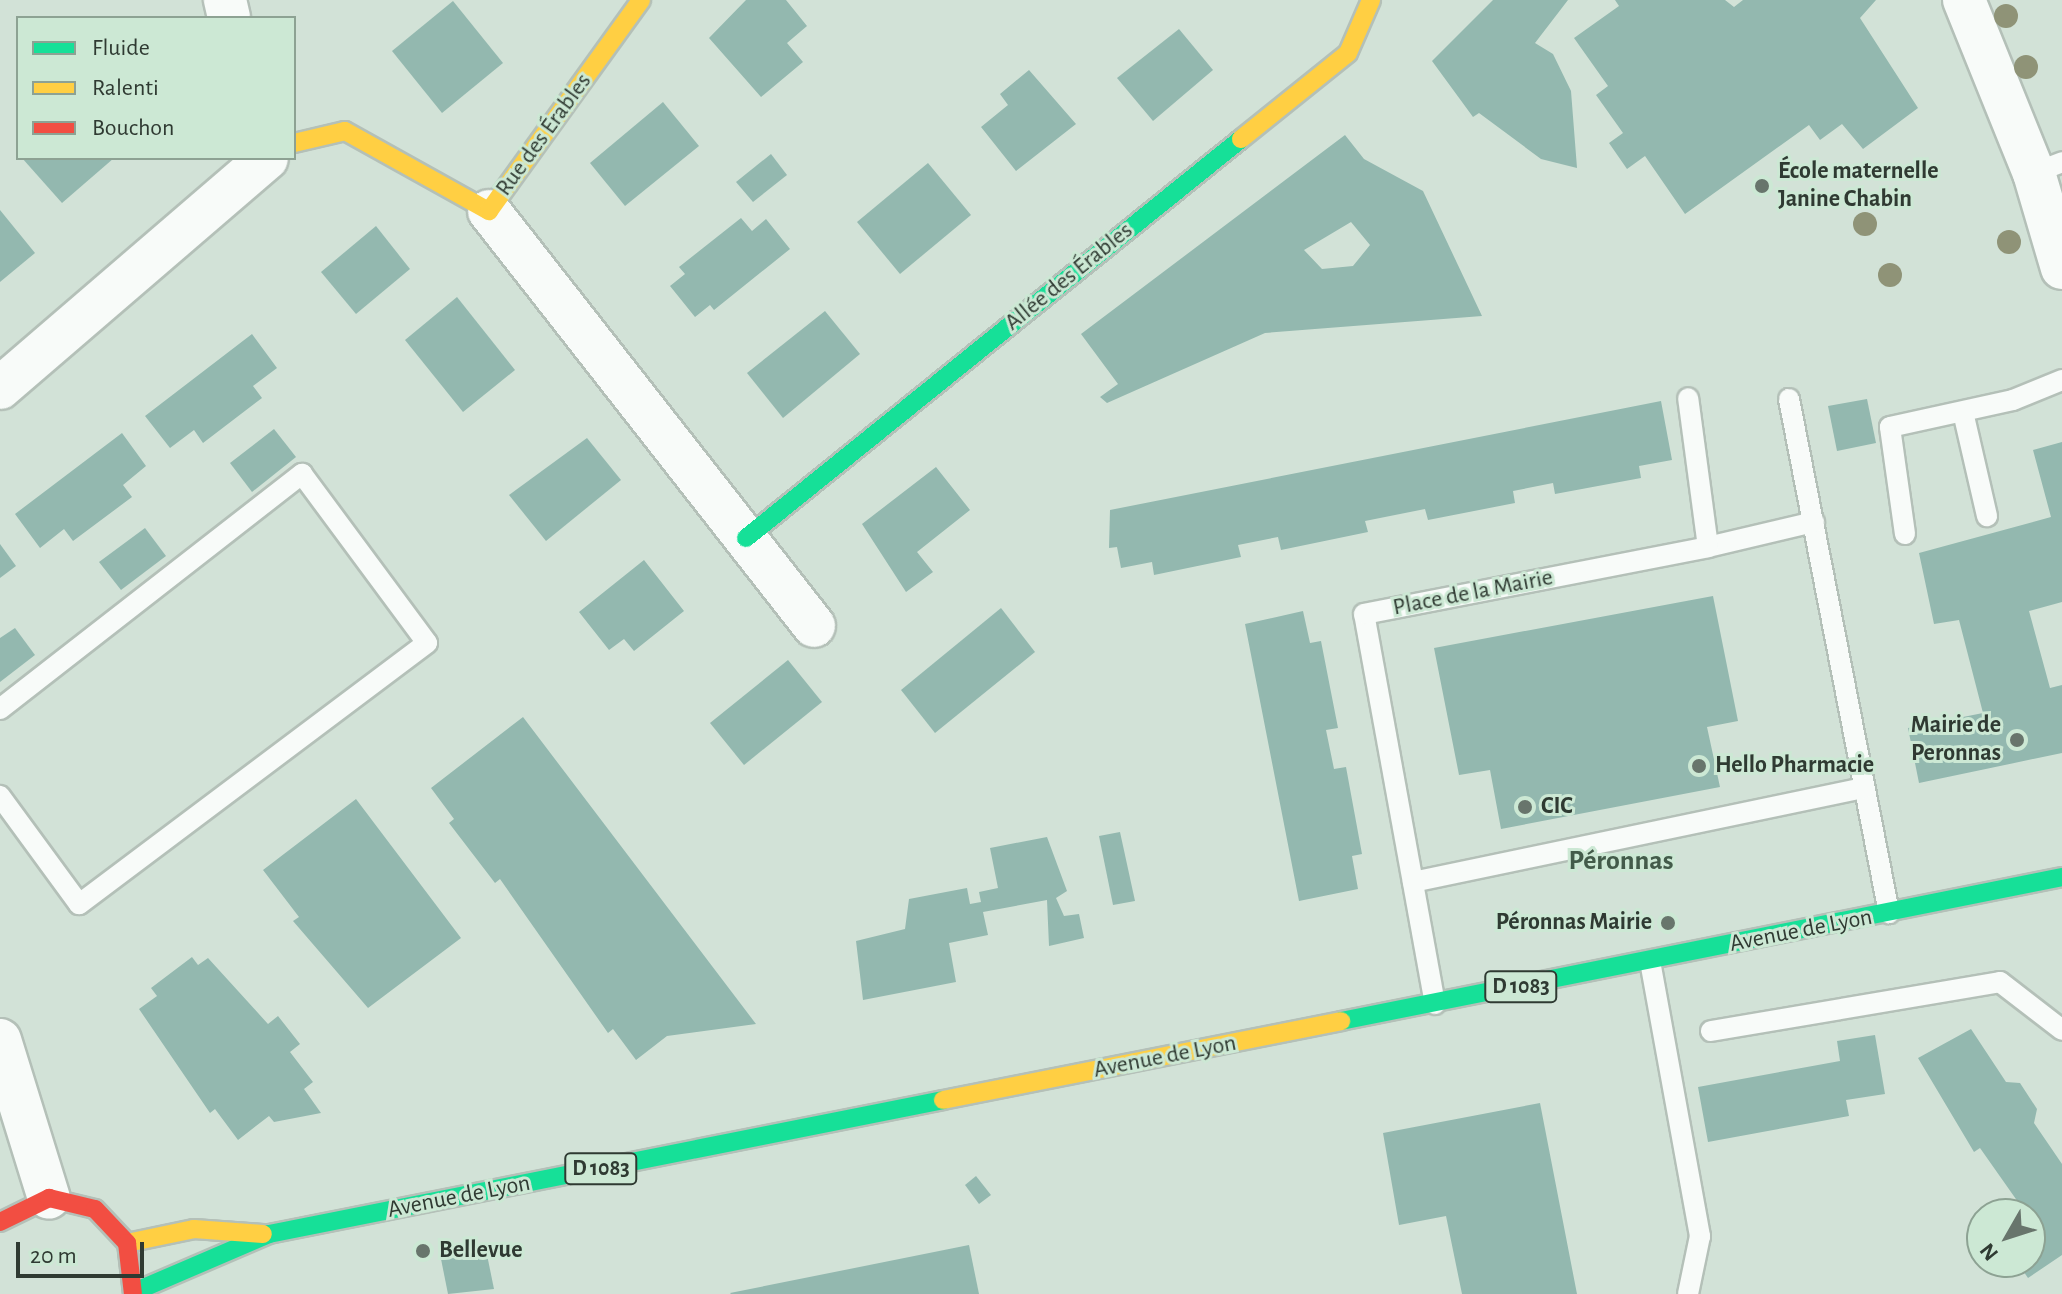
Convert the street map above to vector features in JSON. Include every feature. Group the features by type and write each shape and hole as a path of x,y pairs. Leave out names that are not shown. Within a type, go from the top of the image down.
{"main road":[{"name":"Rue des Érables","path":"296,142 345,131 489,211 641,0"},
{"name":"Allée des Érables","path":"746,538 1348,53 1371,0"},
{"name":"Avenue de Lyon","path":"134,1293 269,1234 2062,877"},
{"path":"0,1222 49,1198 95,1209 127,1243 134,1293"},
{"name":"Avenue de Lyon","path":"127,1243 194,1229 269,1234"}],"street":[{"path":"1964,0 2048,167 2062,268"},
{"name":"Rue des Érables","path":"0,388 269,160"},
{"path":"489,211 814,626"},
{"path":"0,1040 49,1198"}],"lane":[{"path":"1905,534 1890,427 1963,412 2062,380"},
{"path":"1688,398 1708,547"},
{"path":"1789,399 1889,913"},
{"path":"1963,412 1987,516"},
{"path":"0,709 302,474 427,643 79,904 0,796"},
{"name":"Place de la Mairie","path":"1435,1004 1364,614 1708,547 1814,522"},
{"path":"1413,882 1864,788"},
{"path":"1650,961 1700,1236 1688,1294"},
{"path":"1711,1031 2000,982 2062,1030"}],"building":[{"path":"746,0 786,0 807,26 787,43 803,62 761,97 709,38"},
{"path":"1493,0 1568,0 1535,43 1553,54 1571,91 1577,168 1541,159 1479,113 1473,117 1432,61"},
{"path":"1615,0 1725,0 1734,7 1743,0 1876,0 1860,18 1918,108 1863,149 1842,124 1820,140 1809,125 1685,214 1645,156 1627,169 1609,143 1623,133 1596,95 1608,86 1574,38 1619,6"},
{"path":"453,1 503,63 442,113 392,51"},
{"path":"1179,29 1213,70 1153,121 1117,78"},
{"path":"1029,70 1076,124 1016,171 981,127 1008,105 1000,94"},
{"path":"663,102 699,146 625,206 590,163"},
{"path":"1345,135 1364,159 1423,191 1482,316 1265,333 1107,403 1100,397 1118,384 1081,334","holes":["1351,222 1370,245 1353,266 1322,269 1304,250"]},
{"path":"771,154 787,175 753,202 736,182"},
{"path":"24,160 112,160 62,203"},
{"path":"928,163 971,215 900,274 857,222"},
{"path":"0,210 35,253 0,282"},
{"path":"741,218 752,231 766,219 790,249 714,310 710,305 695,317 670,286 685,274 679,267"},
{"path":"376,226 410,269 356,314 321,272"},
{"path":"457,297 515,370 463,412 405,340"},
{"path":"825,311 860,354 783,418 747,373"},
{"path":"252,334 277,368 253,386 262,398 203,443 194,430 170,448 145,416"},
{"path":"1867,399 1876,443 1837,451 1828,406"},
{"path":"1661,401 1672,460 1639,466 1641,478 1555,494 1553,483 1513,491 1515,503 1428,520 1425,509 1365,521 1368,532 1281,550 1278,537 1238,545 1241,557 1154,575 1152,562 1121,568 1117,547 1109,548 1110,510"},
{"path":"274,429 296,457 252,492 230,463"},
{"path":"122,433 146,466 123,485 132,497 73,541 64,529 40,548 15,514"},
{"path":"587,438 621,480 546,541 509,495"},
{"path":"2062,442 2062,602 2029,611 2050,688 2062,685 2062,753 1919,783 1908,728 1983,713 1959,620 1934,624 1919,553 2051,517 2033,450"},
{"path":"936,467 970,510 917,552 933,572 906,592 862,524"},
{"path":"145,528 166,556 121,590 99,562"},
{"path":"0,544 16,566 0,578"},
{"path":"644,560 684,611 634,651 624,639 609,650 579,612"},
{"path":"1713,596 1738,721 1707,727 1720,787 1501,829 1490,770 1459,775 1434,648"},
{"path":"1001,608 1035,652 935,733 901,690"},
{"path":"1303,611 1310,643 1321,641 1338,728 1326,730 1334,769 1346,767 1362,854 1352,856 1358,889 1299,901 1245,624"},
{"path":"15,628 35,655 0,682 0,638"},
{"path":"788,660 822,702 744,765 710,723"},
{"path":"523,717 756,1024 667,1036 636,1060 613,1029 608,1033 500,879 495,883 449,823 454,819 431,788"},
{"path":"356,799 461,938 368,1008 293,921 299,917 263,870"},
{"path":"1120,832 1135,901 1113,905 1099,836"},
{"path":"1047,837 1067,891 1056,898 1064,916 1079,914 1084,938 1049,946 1047,900 983,912 988,935 949,943 956,982 863,1000 856,941 905,929 909,899 967,888 970,904 981,902 979,892 998,888 990,848"},
{"path":"192,957 198,965 208,958 268,1024 278,1016 300,1044 290,1052 313,1082 304,1089 321,1113 274,1122 269,1116 238,1140 215,1109 210,1113 139,1009 157,996 151,988"},
{"path":"1971,1029 2006,1082 2020,1083 2037,1109 2034,1123 2062,1164 2062,1255 2046,1266 2046,1198 2015,1198 1980,1148 1974,1152 1918,1058"},
{"path":"1875,1035 1885,1094 1846,1100 1849,1116 1708,1142 1698,1087 1840,1061 1837,1041"},
{"path":"1540,1103 1577,1294 1462,1294 1446,1216 1399,1225 1383,1133"},
{"path":"976,1176 991,1195 979,1204 965,1185"},
{"path":"485,1245 494,1289 448,1294 440,1254"},
{"path":"969,1245 979,1294 730,1293"}],"traffic: fast":[{"path":"746,538 1241,139"},
{"path":"1341,1021 2062,877"},
{"path":"134,1292 269,1234 943,1100"}],"traffic: slow":[{"path":"296,143 345,131 489,211 641,0"},
{"path":"1241,139 1348,53 1371,0"},
{"path":"943,1100 1341,1021"},
{"path":"127,1243 194,1229 263,1234"}],"traffic: jam":[{"path":"0,1222 49,1198 95,1209 127,1243 133,1294"}],"place":[{"name":"École maternelle Janine Chabin","path":"1762,186"},
{"name":"Mairie de Peronnas","path":"2017,740"},
{"name":"Hello Pharmacie","path":"1699,766"},
{"name":"CIC","path":"1525,807"},
{"name":"Péronnas Mairie","path":"1668,923"},
{"name":"Bellevue","path":"423,1251"}],"district":[{"name":"Péronnas","path":"1621,861"}]}
